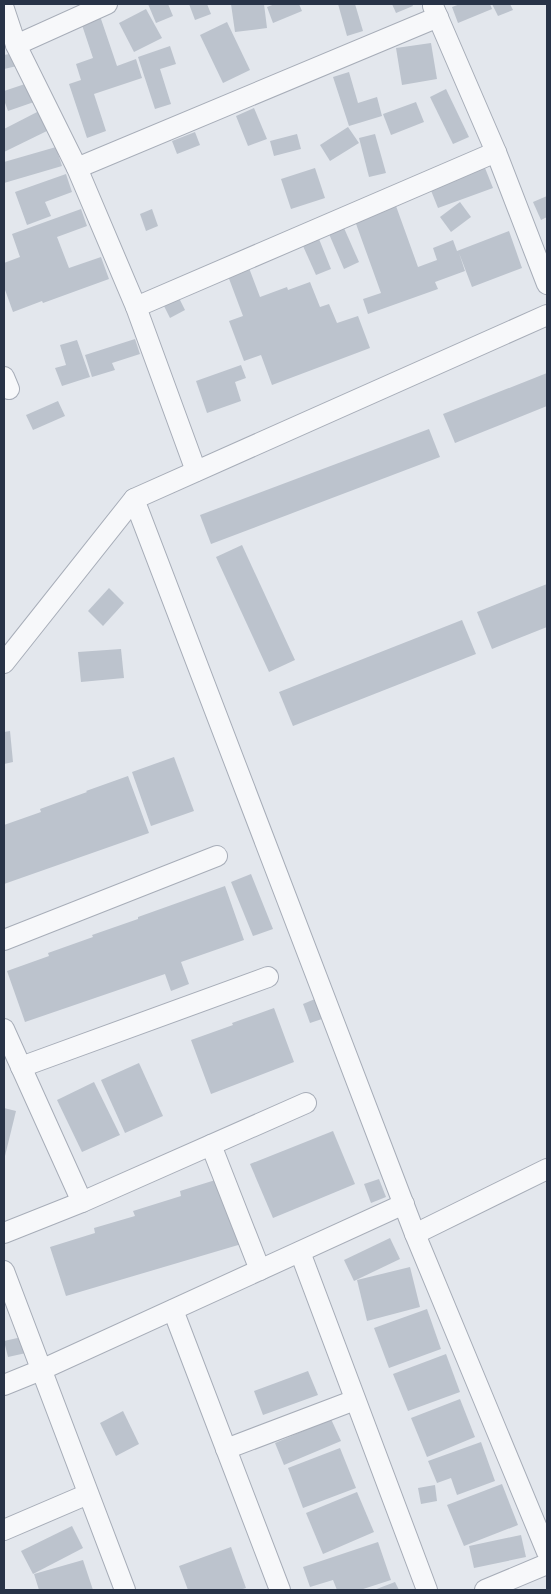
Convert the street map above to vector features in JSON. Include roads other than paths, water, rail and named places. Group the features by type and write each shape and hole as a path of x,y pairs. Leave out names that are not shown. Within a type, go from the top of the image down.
{"street":[{"path":"16,45 107,4"},
{"path":"4,9 16,45 77,168 136,307 196,471"},
{"path":"77,168 435,10 496,152 547,284"},
{"path":"136,307 496,152"},
{"path":"4,663 134,499 547,315"},
{"path":"4,377 9,389 4,388"},
{"path":"134,499 415,1234 547,1552"},
{"path":"4,940 217,856"},
{"path":"21,1067 268,977"},
{"path":"4,1029 82,1202"},
{"path":"4,1232 82,1202 306,1103"},
{"path":"211,1145 260,1270"},
{"path":"415,1234 547,1169"},
{"path":"4,1385 41,1370 404,1204"},
{"path":"300,1252 427,1590"},
{"path":"4,1271 125,1590"},
{"path":"173,1310 280,1590"},
{"path":"226,1449 355,1400"},
{"path":"4,1530 88,1494"},
{"path":"485,1590 547,1564"}]}
